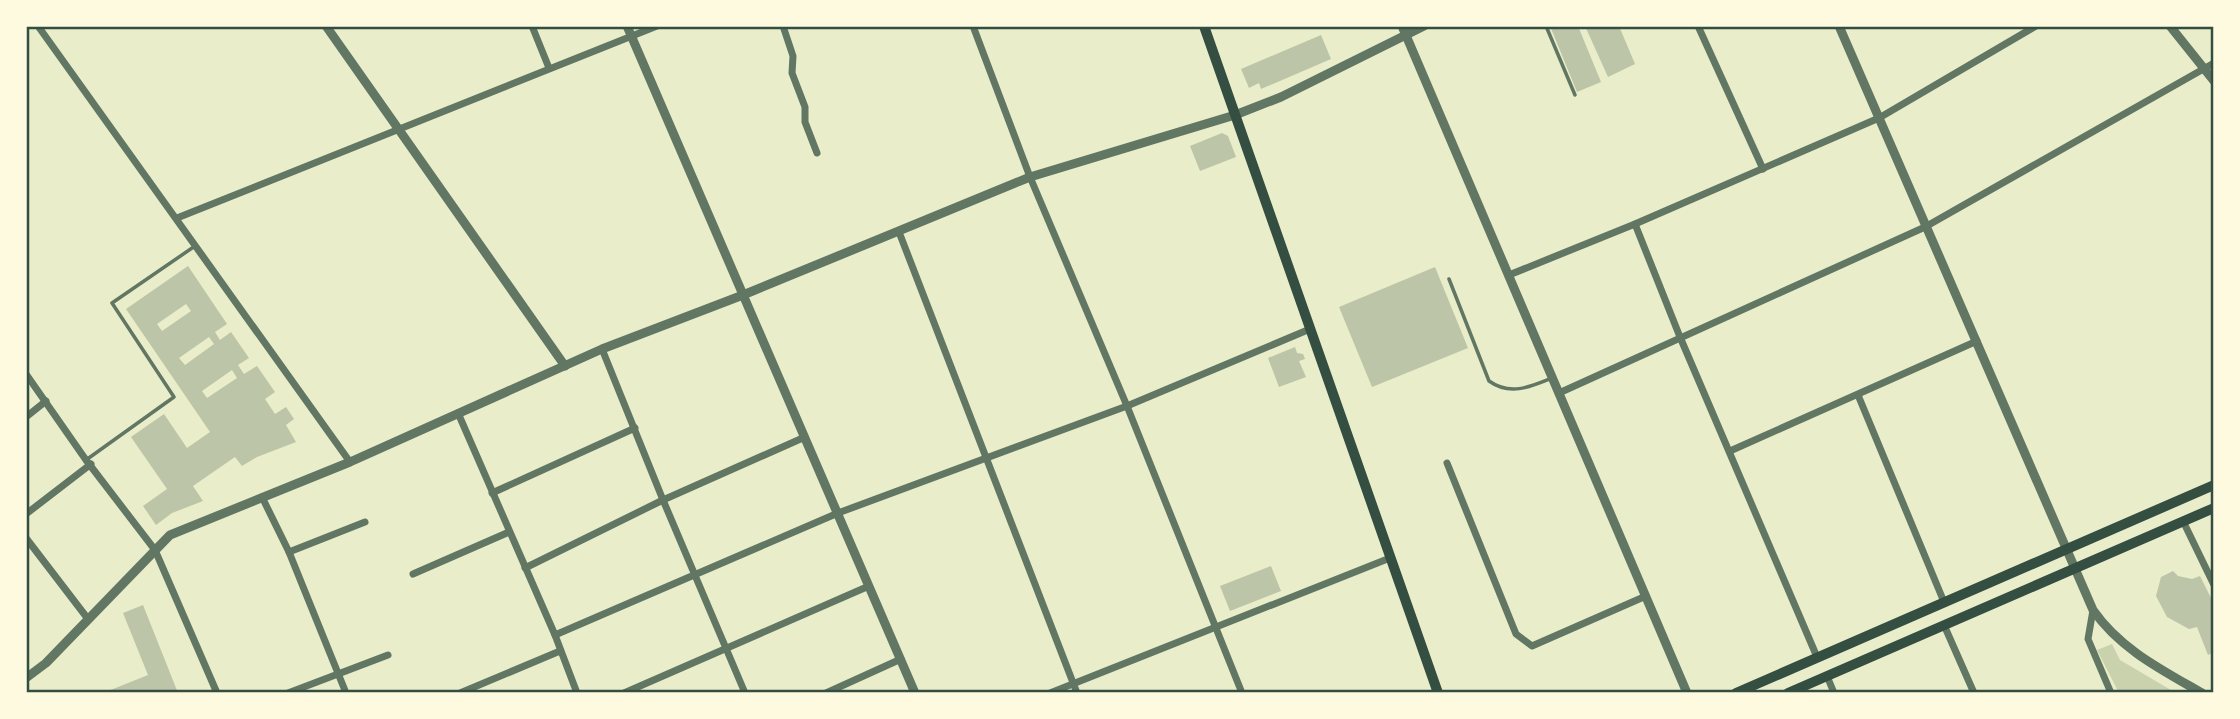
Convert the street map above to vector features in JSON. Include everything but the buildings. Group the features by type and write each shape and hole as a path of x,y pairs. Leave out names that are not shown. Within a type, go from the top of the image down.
{"main road":[{"path":"1204,26 1438,693"},
{"path":"1735,693 2214,485"},
{"path":"1788,693 2214,508"}],"street":[{"path":"38,26 350,461"},
{"path":"326,26 565,366"},
{"path":"532,26 549,68"},
{"path":"627,26 915,693"},
{"path":"177,219 657,26"},
{"path":"783,26 793,56 792,73 805,107 805,122 817,153"},
{"path":"973,26 1030,177 1127,406 1242,693"},
{"path":"26,678 46,663 170,535 350,461 602,349 743,295 1030,177 1235,115 1281,97 1404,30 1424,26"},
{"path":"1698,26 1763,169"},
{"path":"1839,26 2093,610 2105,628 2146,661 2202,693"},
{"path":"1509,275 1635,224 1879,118 2036,26"},
{"path":"2170,26 2214,81"},
{"path":"1404,30 1687,693"},
{"path":"1559,393 1925,227 2214,63"},
{"path":"1635,224 1680,337 1817,657"},
{"path":"899,232 1077,693"},
{"path":"555,635 838,513 1127,406 1310,329"},
{"path":"1730,451 1977,341"},
{"path":"602,349 745,693"},
{"path":"26,374 155,550 217,693"},
{"path":"1858,395 1944,602"},
{"path":"26,417 46,401"},
{"path":"458,414 555,635 577,693"},
{"path":"492,494 635,428"},
{"path":"525,568 663,500 805,437"},
{"path":"26,514 88,462"},
{"path":"1447,463 1516,634 1532,646 1646,596"},
{"path":"262,497 289,552 346,693"},
{"path":"289,552 365,522"},
{"path":"2183,522 2214,585"},
{"path":"413,574 509,532"},
{"path":"26,538 88,619"},
{"path":"1051,693 1390,558"},
{"path":"624,693 869,586"},
{"path":"2093,610 2088,639 2112,693"},
{"path":"1944,625 1974,693"},
{"path":"460,693 560,651"},
{"path":"288,693 337,674 347,673 388,655"},
{"path":"826,693 901,659"},
{"path":"1827,676 1834,693"}],"lane":[{"path":"1546,26 1575,94"},
{"path":"88,462 174,397 112,303 196,245"},
{"path":"1449,279 1489,381 1503,388 1524,389 1553,378"}],"green space":[{"path":"2112,644 2120,660 2176,693 2119,693 2097,650"}]}
